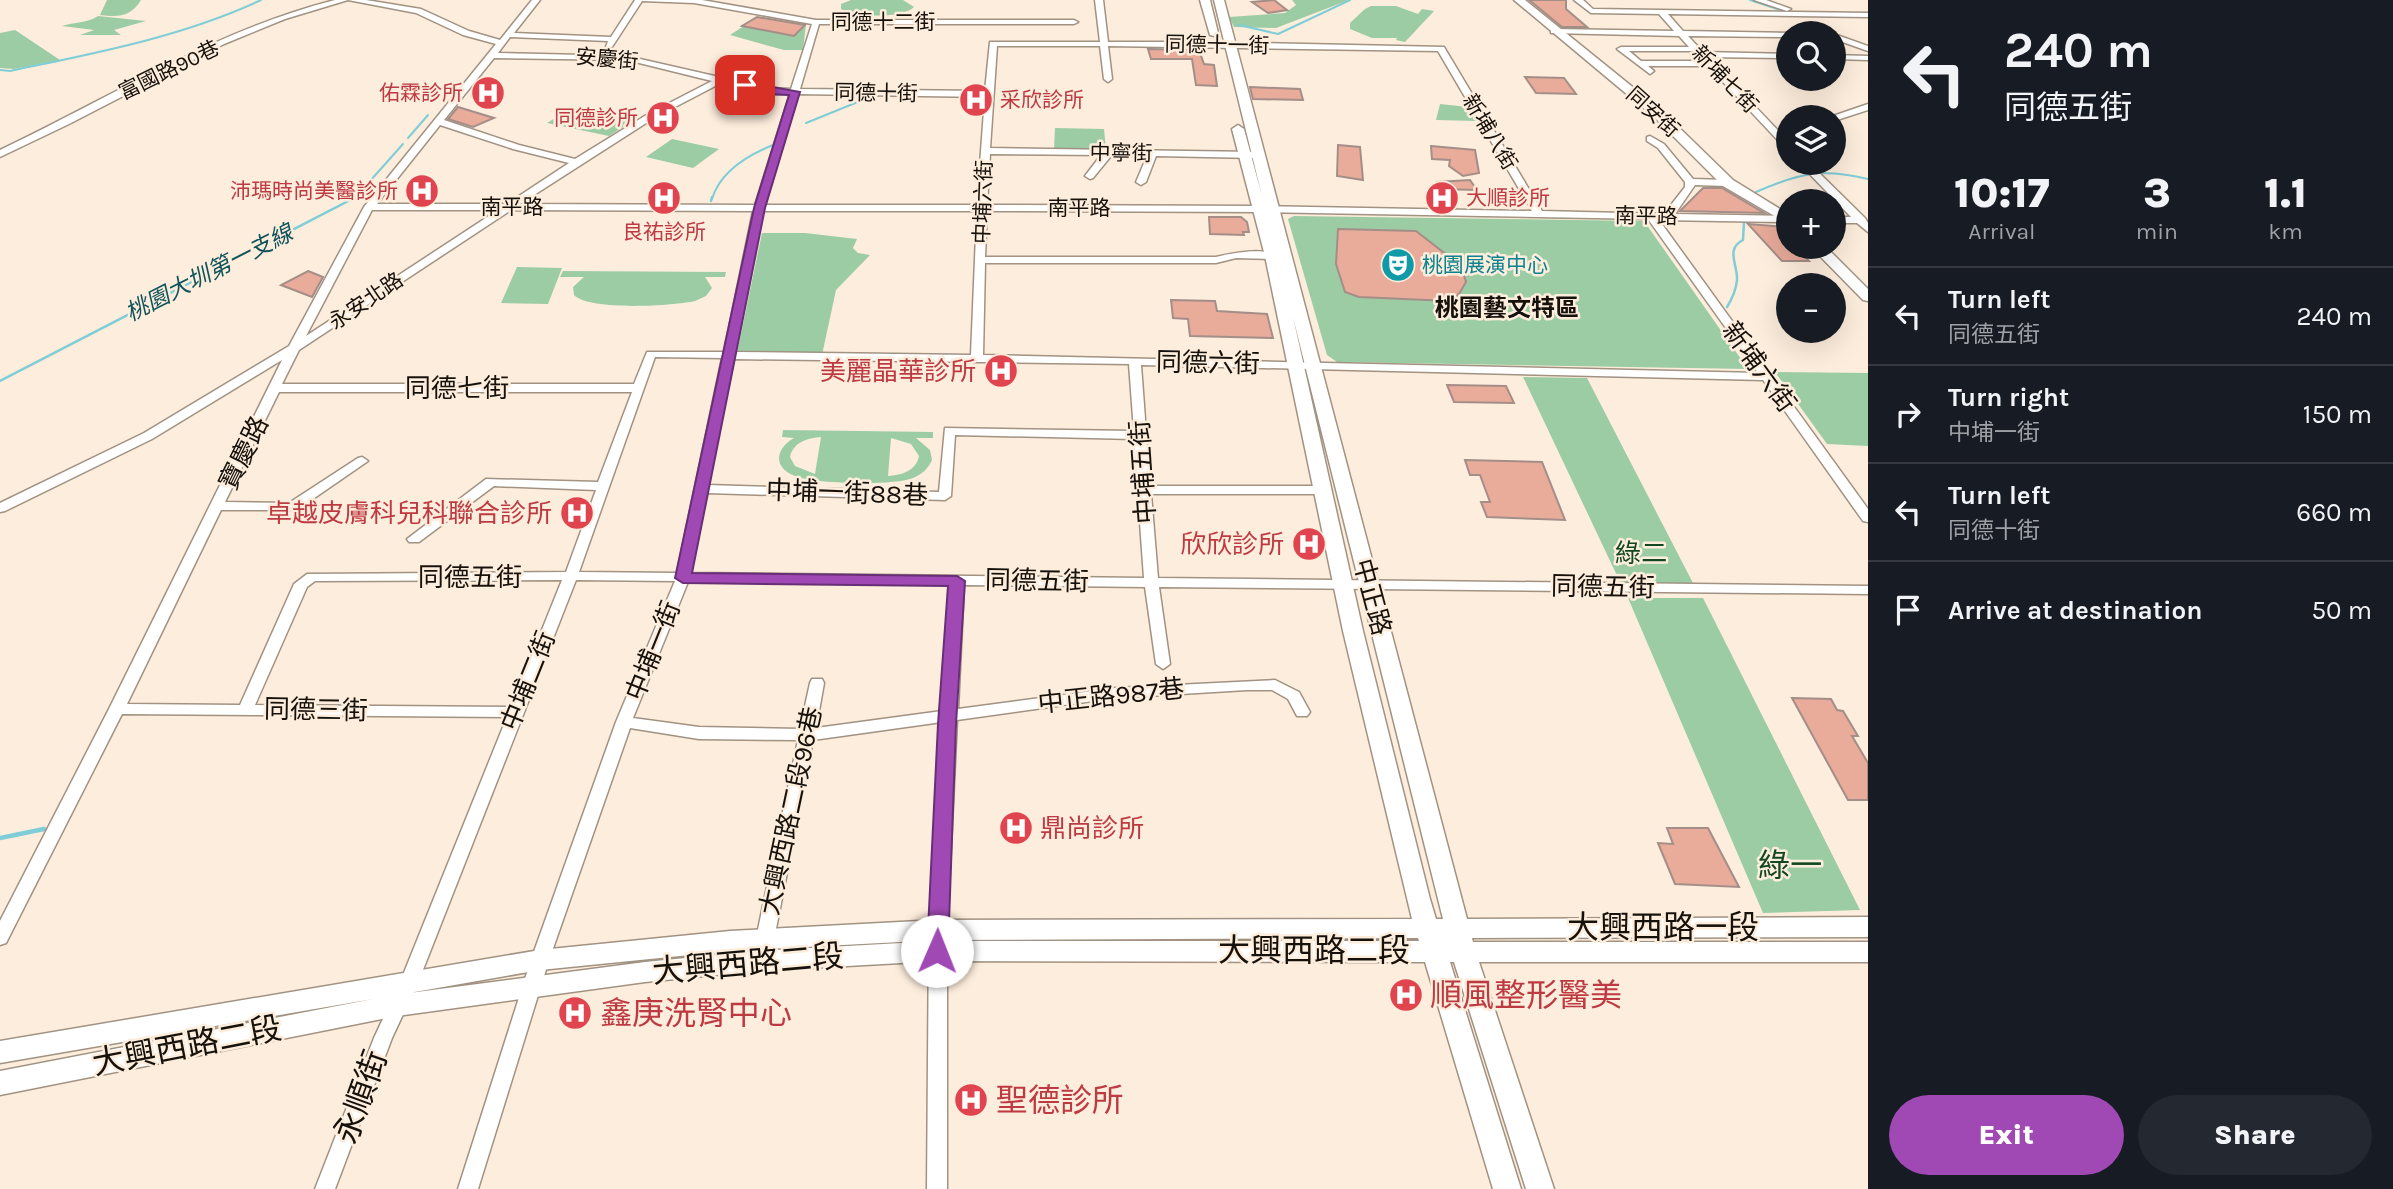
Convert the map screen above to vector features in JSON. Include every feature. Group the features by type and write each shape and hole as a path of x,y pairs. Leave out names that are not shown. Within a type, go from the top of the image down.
{"street":[{"name":"富國路90巷","path":"0,154 105,102 176,62 309,9 344,0"},
{"path":"352,0 418,12 466,33 505,39 613,39"},
{"name":"寶慶路","path":"0,937 117,709 294,348 369,207 536,0"},
{"path":"601,56 639,0"},
{"name":"同德十二街","path":"645,0 694,1 816,22 1074,22"},
{"path":"1099,0 1108,79"},
{"name":"中正路","path":"1205,0 1224,44 1258,155 1272,256 1369,585 1460,939 1540,1189"},
{"name":"中正路","path":"1219,0 1244,155 1267,210 1303,365 1322,491 1429,939 1507,1189"},
{"name":"同安街","path":"1519,0 1657,113 1728,183 1776,212"},
{"path":"1578,0 1591,11 1868,15"},
{"path":"1758,0 1791,14"},
{"name":"新埔七街","path":"1661,12 1710,64 1776,126"},
{"name":"中埔一街","path":"468,1189 540,960 624,722 683,578 759,208 816,22"},
{"path":"1554,31 1776,35"},
{"path":"1846,41 1868,49"},
{"name":"同德十一街","path":"993,44 1224,44 1441,49"},
{"name":"中埔六街","path":"977,360 982,208 993,44"},
{"name":"新埔八街","path":"1441,49 1539,215"},
{"path":"1650,71 1621,49 1776,55"},
{"name":"安慶街","path":"491,55 627,58 722,79"},
{"path":"1846,57 1868,58"},
{"path":"1641,63 1710,64"},
{"name":"同德十街","path":"722,79 767,91 989,94"},
{"name":"永安北路","path":"0,508 148,436 294,348 577,162 651,116 722,79"},
{"path":"1846,114 1868,107"},
{"path":"437,121 516,147 577,162"},
{"path":"1650,139 1661,146 1690,182 1690,187 1667,216"},
{"name":"中寧街","path":"985,151 1258,155"},
{"path":"1090,176 1108,153"},
{"path":"1142,182 1153,153"},
{"path":"1816,175 1863,220 1868,229"},
{"path":"1690,182 1728,183"},
{"name":"南平路","path":"369,207 1267,210 1776,219"},
{"name":"新埔六街","path":"1651,216 1868,518"},
{"path":"981,260 1216,260 1236,255 1272,256"},
{"path":"1830,259 1868,297"},
{"name":"同德六街","path":"650,354 1135,361 1766,377"},
{"name":"中埔二街","path":"397,1005 410,980 571,576 650,354"},
{"name":"中埔五街","path":"1135,361 1151,583 1164,664"},
{"name":"同德七街","path":"276,388 638,388"},
{"name":"中埔一街88巷","path":"703,489 945,496 949,430 1141,435"},
{"path":"218,506 292,507 362,461"},
{"path":"414,538 491,482 604,486"},
{"path":"1146,490 1322,491"},
{"name":"同德五街","path":"246,709 301,584 312,577 571,576 1868,590"},
{"path":"937,1189 938,940 947,716 957,581"},
{"name":"大興西路二段96巷","path":"765,939 817,683"},
{"name":"中正路987巷","path":"624,722 699,733 807,735 1115,692 1275,685 1294,696 1302,712"},
{"name":"同德三街","path":"117,709 516,712"},
{"name":"大興西路一段","path":"1460,939 1868,926"},
{"name":"大興西路二段","path":"0,1052 410,980 540,960 765,939 1460,939"},
{"name":"大興西路一段","path":"1460,939 1868,952"},
{"name":"大興西路二段","path":"0,1083 397,1005 532,986 938,940"},
{"name":"永順街","path":"325,1189 397,1005"}],"green space":[{"path":"107,0 141,0 133,10 124,15 100,15"},
{"path":"851,0 903,0 914,7 900,14 890,15 857,14 841,9 841,4"},
{"path":"1292,0 1349,0 1276,28 1234,27 1229,17 1285,13 1296,5"},
{"path":"1371,6 1396,6 1418,14 1422,9 1434,11 1405,42 1396,40 1397,38 1372,38 1350,29 1350,23"},
{"path":"98,16 146,21 114,30 121,35 80,35 94,30 62,26"},
{"path":"801,23 806,24 803,50 784,50 730,35 747,24 792,32"},
{"path":"15,30 60,60 14,69 0,68 0,33"},
{"path":"1440,104 1468,107 1476,121 1436,120"},
{"path":"573,107 634,120 609,136 547,123"},
{"path":"1055,128 1104,129 1106,150 1054,149"},
{"path":"672,139 719,149 693,168 646,157"},
{"path":"1294,216 1644,221 1748,369 1337,362 1327,355 1288,219"},
{"path":"762,233 805,233 857,239 853,248 858,253 870,255 836,290 822,355 737,353"},
{"path":"517,267 562,268 548,304 501,303"},
{"path":"563,271 726,272 725,277 705,277 712,288 706,296 695,301 632,306 583,300 574,295 573,287 584,277 560,277"},
{"path":"1775,372 1868,373 1868,446 1827,444"},
{"name":"綠二","path":"1523,377 1587,378 1694,585 1621,584"},
{"path":"783,430 933,432 933,438 916,438 930,450 932,460 922,473 903,481 854,483 805,479 788,472 780,463 780,452 794,438 782,437","holes":["821,437 815,474 795,466 790,457 794,448 806,440","891,438 911,444 919,456 908,471 888,476"]},
{"name":"綠一","path":"1628,598 1703,598 1860,910 1763,913"}],"building":[{"path":"1274,0 1287,10 1268,13 1252,2"},
{"path":"1529,0 1566,0 1566,9 1587,27 1562,27"},
{"path":"757,17 805,25 794,36 742,26"},
{"path":"1148,49 1199,50 1204,64 1214,65 1217,86 1196,85 1192,59 1151,59"},
{"path":"1525,77 1564,78 1576,94 1536,93"},
{"path":"1250,87 1300,89 1303,100 1253,99"},
{"path":"458,107 494,118 473,127 448,119"},
{"path":"1338,145 1360,147 1363,180 1337,176"},
{"path":"1431,146 1475,150 1479,173 1463,176 1449,166 1450,160 1432,159"},
{"path":"1470,180 1477,190 1437,189 1437,182"},
{"path":"1703,188 1722,188 1764,213 1680,211"},
{"path":"1209,217 1241,217 1247,222 1249,232 1243,232 1244,235 1210,234"},
{"path":"1748,224 1776,226 1776,254"},
{"name":"桃園展演中心","path":"1338,229 1416,231 1461,266 1466,282 1459,294 1449,301 1359,297 1345,292 1336,264"},
{"path":"1780,259 1809,261 1782,261"},
{"path":"308,271 323,277 312,297 281,285"},
{"path":"1171,300 1215,301 1217,311 1267,314 1273,338 1190,336 1188,319 1173,318"},
{"path":"1447,385 1506,386 1514,403 1454,402"},
{"path":"1465,460 1542,462 1565,520 1487,517 1481,502 1490,502 1480,475 1470,475"},
{"path":"1792,698 1831,699 1837,710 1843,711 1858,736 1852,736 1868,763 1868,800 1848,800"},
{"path":"1667,828 1708,828 1739,887 1675,884 1658,843 1673,844"}],"waterway":[{"path":"0,70 10,71 138,43 200,24 261,0"},
{"path":"1239,25 1278,34 1350,0"},
{"path":"1750,0 1789,13"},
{"path":"806,123 875,95"},
{"name":"桃園大圳第一支線","path":"408,138 428,115"},
{"name":"桃園大圳第一支線","path":"356,197 403,144"},
{"path":"712,199 728,173 754,154 773,145"},
{"path":"1756,192 1785,180 1811,174 1837,174 1868,179"},
{"name":"桃園大圳第一支線","path":"0,381 356,197"},
{"path":"711,201 712,197"},
{"path":"1727,307 1736,284 1733,253 1743,240 1744,222"},
{"path":"0,838 44,829"}],"place":[{"name":"佑霖診所","path":"488,93"},
{"name":"采欣診所","path":"976,100"},
{"name":"同德診所","path":"663,118"},
{"name":"沛瑪時尚美醫診所","path":"422,191"},
{"name":"良祐診所","path":"664,198"},
{"name":"大順診所","path":"1442,198"},
{"name":"桃園展演中心","path":"1398,265"},
{"name":"美麗晶華診所","path":"1001,371"},
{"name":"卓越皮膚科兒科聯合診所","path":"577,513"},
{"name":"欣欣診所","path":"1309,544"},
{"name":"鼎尚診所","path":"1016,828"},
{"name":"順風整形醫美","path":"1406,995"},
{"name":"鑫庚洗腎中心","path":"575,1013"},
{"name":"聖德診所","path":"971,1100"}],"district":[{"name":"桃園藝文特區","path":"1507,308"}],"route":[{"path":"745,85 767,91 795,92 759,208 683,578 957,581 947,724 937,951"}]}
